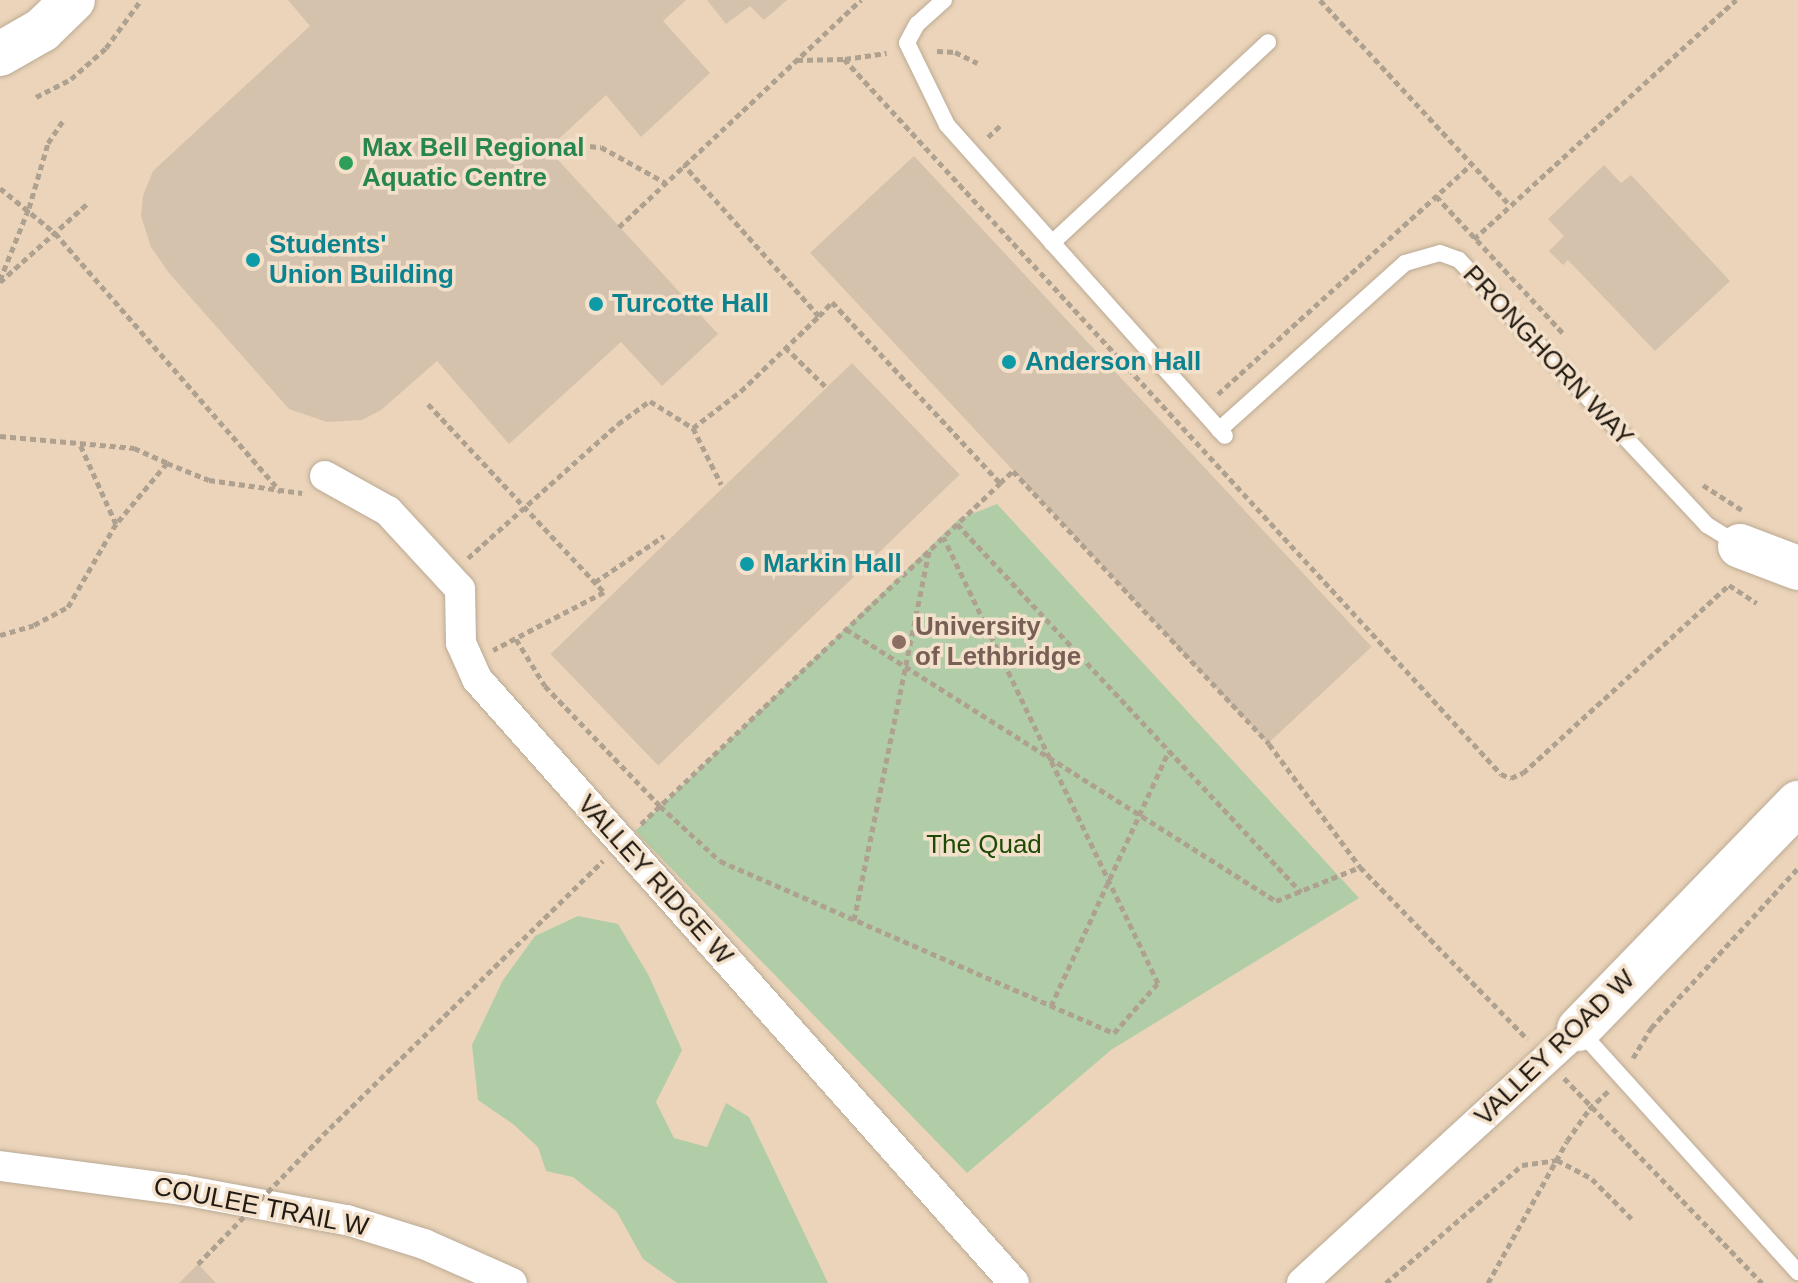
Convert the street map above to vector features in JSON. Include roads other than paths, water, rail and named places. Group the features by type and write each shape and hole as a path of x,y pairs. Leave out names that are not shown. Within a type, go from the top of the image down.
{"street":[{"path":"0,54 42,30 73,0"},
{"name":"VALLEY RIDGE W","path":"325,476 388,511 460,589 461,643 477,679 1014,1283"},
{"path":"1747,532 1798,568"},
{"name":"VALLEY ROAD W","path":"1302,1283 1579,1029 1798,803"},
{"name":"COULEE TRAIL W","path":"0,1166 183,1190 347,1220 424,1244 512,1283"}],"lane":[{"path":"944,0 917,24 907,43 913,60 947,125 1052,243 1268,42"},
{"name":"PRONGHORN WAY","path":"1052,243 1222,434 1405,263 1440,253 1454,259 1707,525 1747,532 1798,587"},
{"path":"1579,1029 1798,1272"}],"place":[{"name":"Max Bell Regional Aquatic Centre","path":"346,163"},
{"name":"Students' Union Building","path":"253,260"},
{"name":"Turcotte Hall","path":"596,304"},
{"name":"Anderson Hall","path":"1009,362"},
{"name":"Markin Hall","path":"747,564"},
{"name":"University of Lethbridge","path":"899,642"}],"park label":[{"name":"The Quad","path":"984,845"}]}
